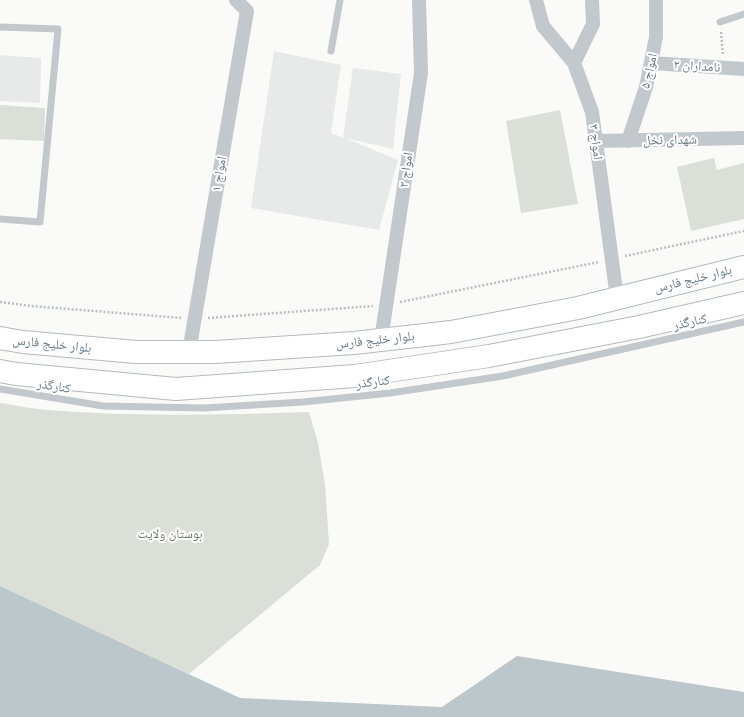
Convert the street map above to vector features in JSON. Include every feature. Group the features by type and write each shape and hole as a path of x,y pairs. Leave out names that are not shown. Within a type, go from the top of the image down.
{"main road":[{"name":"بلوار خلیج فارس","path":"0,338 23,342 129,351 189,352 215,352 354,343 451,332 578,308 744,267"},
{"path":"0,371 16,374 176,389 355,376 496,355 639,327 744,303"}],"street":[{"name":"امواج ۱","path":"189,352 247,11 236,0"},
{"name":"امواج ۲","path":"381,340 421,73 419,0"},
{"name":"امواج ۳","path":"536,0 543,26 574,63 592,112 617,298"},
{"path":"574,63 594,24 592,0"},
{"name":"امواج ۵","path":"628,141 646,87 651,63 656,37 656,0"},
{"name":"نامداران ۲","path":"651,63 744,70"},
{"name":"شهدای نخل","path":"596,141 744,138"}],"lane":[{"path":"331,51 340,0"},
{"path":"720,22 744,14"},
{"path":"0,27 58,29 40,222 0,219"},
{"name":"کنارگذر","path":"0,389 103,406 204,408 303,402 390,393 503,376 744,322"}],"path":[{"path":"720,22 725,68"}],"shaded area":[{"path":"274,51 341,65 331,133 343,138 353,68 401,74 393,149 345,138 398,160 379,230 251,208"},
{"path":"0,55 41,58 40,103 0,101"},
{"path":"0,586 240,698 442,707 517,656 744,692 744,717 0,717"}],"green space":[{"path":"0,105 45,108 44,141 0,139"},
{"path":"560,110 578,204 521,213 506,121"},
{"path":"714,158 717,170 744,163 744,219 691,231 677,167"},
{"name":"بوستان ولایت","path":"0,403 42,409 113,414 211,415 309,412 318,443 325,484 329,544 320,565 189,674 0,586"}]}
